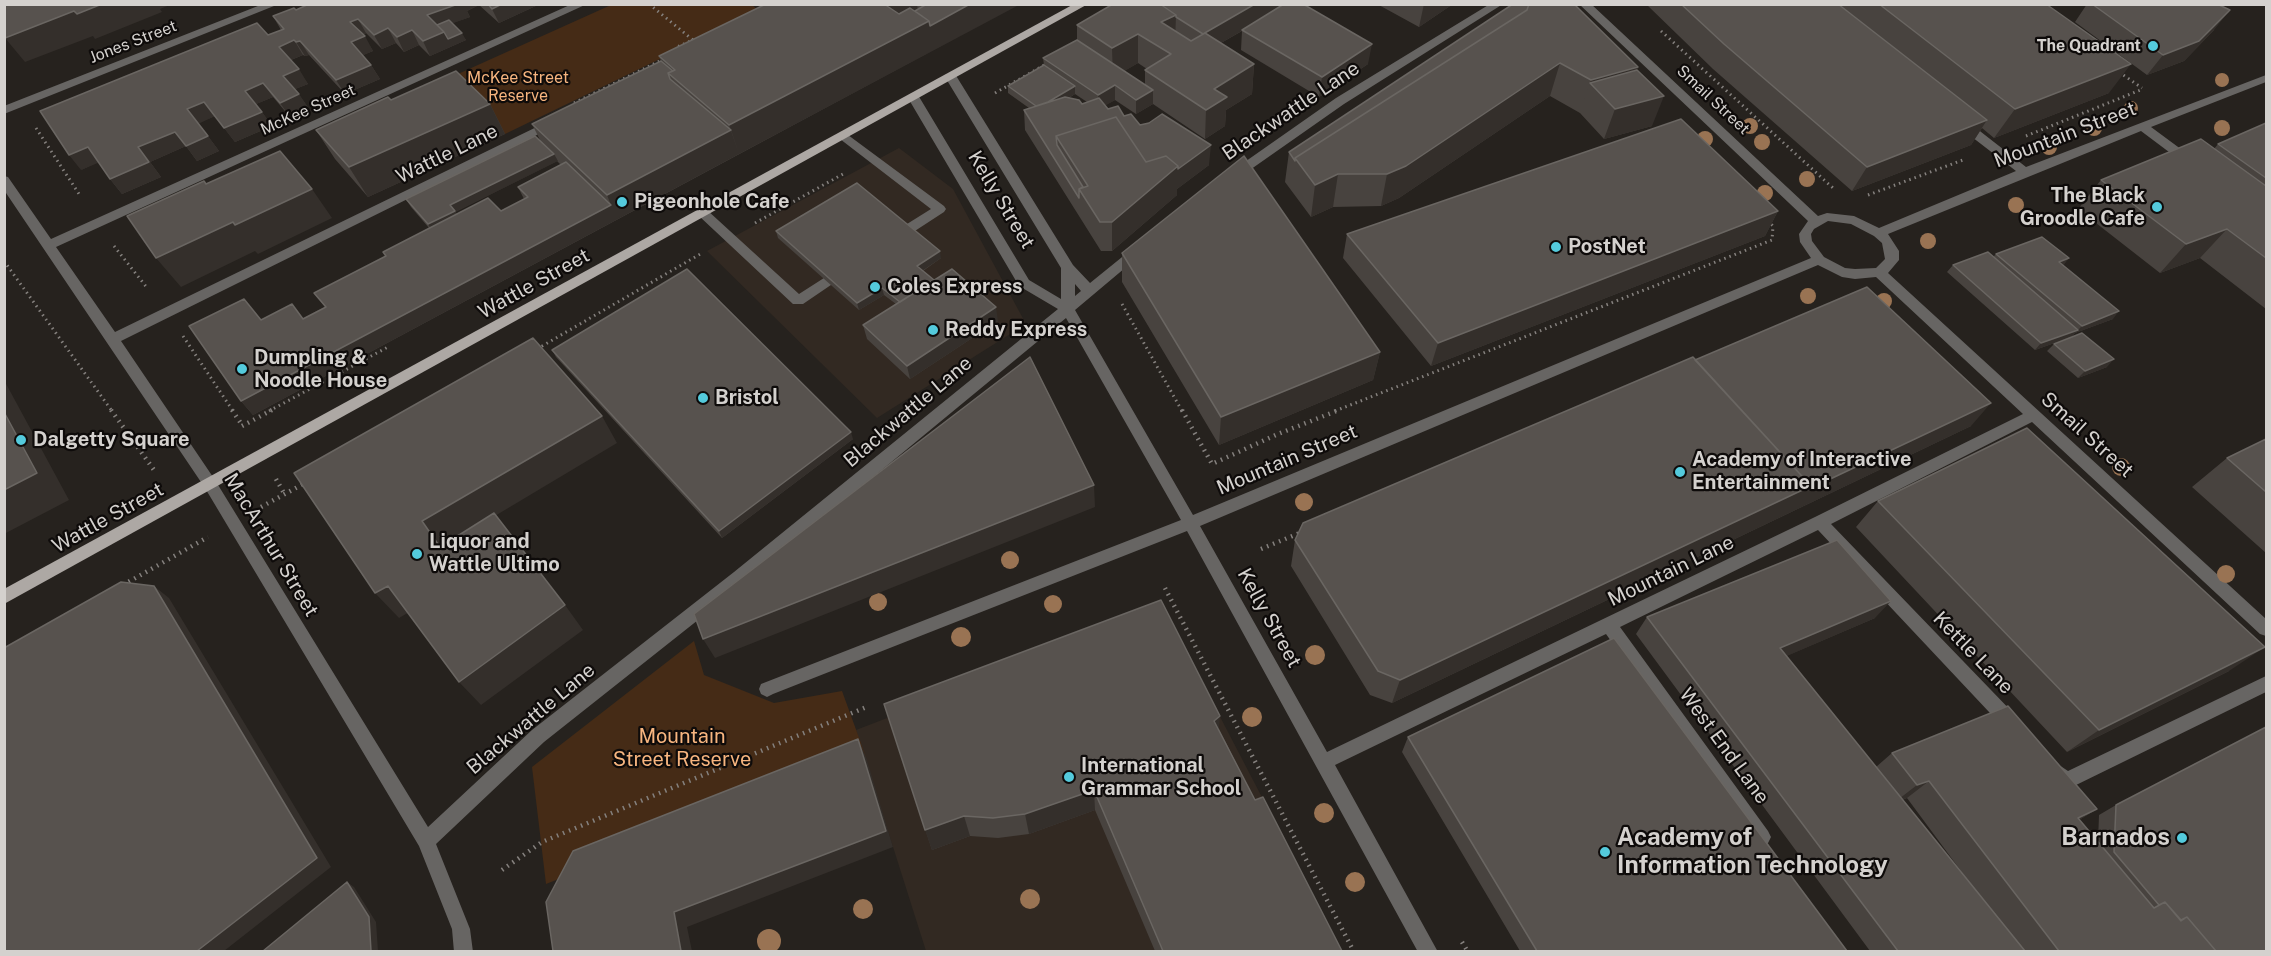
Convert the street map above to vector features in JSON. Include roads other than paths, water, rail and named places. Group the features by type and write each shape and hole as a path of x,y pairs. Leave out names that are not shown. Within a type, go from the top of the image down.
{"main road":[{"name":"Wattle Street","path":"4,597 1083,4"}],"street":[{"name":"Jones Street","path":"4,110 274,4"},
{"name":"McKee Street","path":"49,245 582,4"},
{"name":"Blackwattle Lane","path":"1218,188 1255,159 1340,101 1498,4"},
{"name":"Smail Street","path":"1584,4 1816,221"},
{"name":"Kelly Street","path":"951,77 1068,268 1089,291"},
{"name":"Mountain Street","path":"1879,233 2025,172 2266,78"},
{"name":"Kelly Street","path":"914,98 1024,283 1068,309"},
{"path":"1950,114 2025,172"},
{"name":"Wattle Lane","path":"113,339 568,117"},
{"path":"2143,127 2201,170"},
{"path":"844,136 940,208 883,245"},
{"name":"MacArthur Street","path":"4,180 210,484 426,841 461,929 464,951"},
{"path":"703,213 798,301 855,264"},
{"path":"1827,217 1854,220 1879,233 1888,241 1892,260 1887,267 1868,275 1842,272 1819,260 1806,242 1805,234 1809,226 1816,221 1827,217"},
{"name":"Blackwattle Lane","path":"426,841 538,736 740,577 1144,246"},
{"name":"Mountain Street","path":"767,688 1190,523 1819,260"},
{"name":"Kelly Street","path":"1068,268 1068,309 1428,951"},
{"name":"Smail Street","path":"1879,272 2266,629"},
{"name":"Mountain Lane","path":"1324,762 1820,522 2034,415"},
{"name":"Kettle Lane","path":"1820,522 2025,738"},
{"name":"West End Lane","path":"1609,625 1775,855"},
{"path":"2042,755 2066,781 2266,684"}],"place":[{"name":"The Quadrant","path":"2153,46"},
{"name":"Pigeonhole Cafe","path":"622,202"},
{"name":"The Black Groodle Cafe","path":"2157,207"},
{"name":"PostNet","path":"1556,247"},
{"name":"Coles Express","path":"875,287"},
{"name":"Reddy Express","path":"933,330"},
{"name":"Dumpling & Noodle House","path":"242,369"},
{"name":"Bristol","path":"703,398"},
{"name":"Dalgetty Square","path":"21,440"},
{"name":"Academy of Interactive Entertainment","path":"1680,472"},
{"name":"Liquor and Wattle Ultimo","path":"417,554"},
{"name":"International Grammar School","path":"1069,777"},
{"name":"Barnados","path":"2182,838"},
{"name":"Academy of Information Technology","path":"1605,852"}],"park label":[{"name":"McKee Street Reserve","path":"518,87"},
{"name":"Mountain Street Reserve","path":"682,748"}]}
